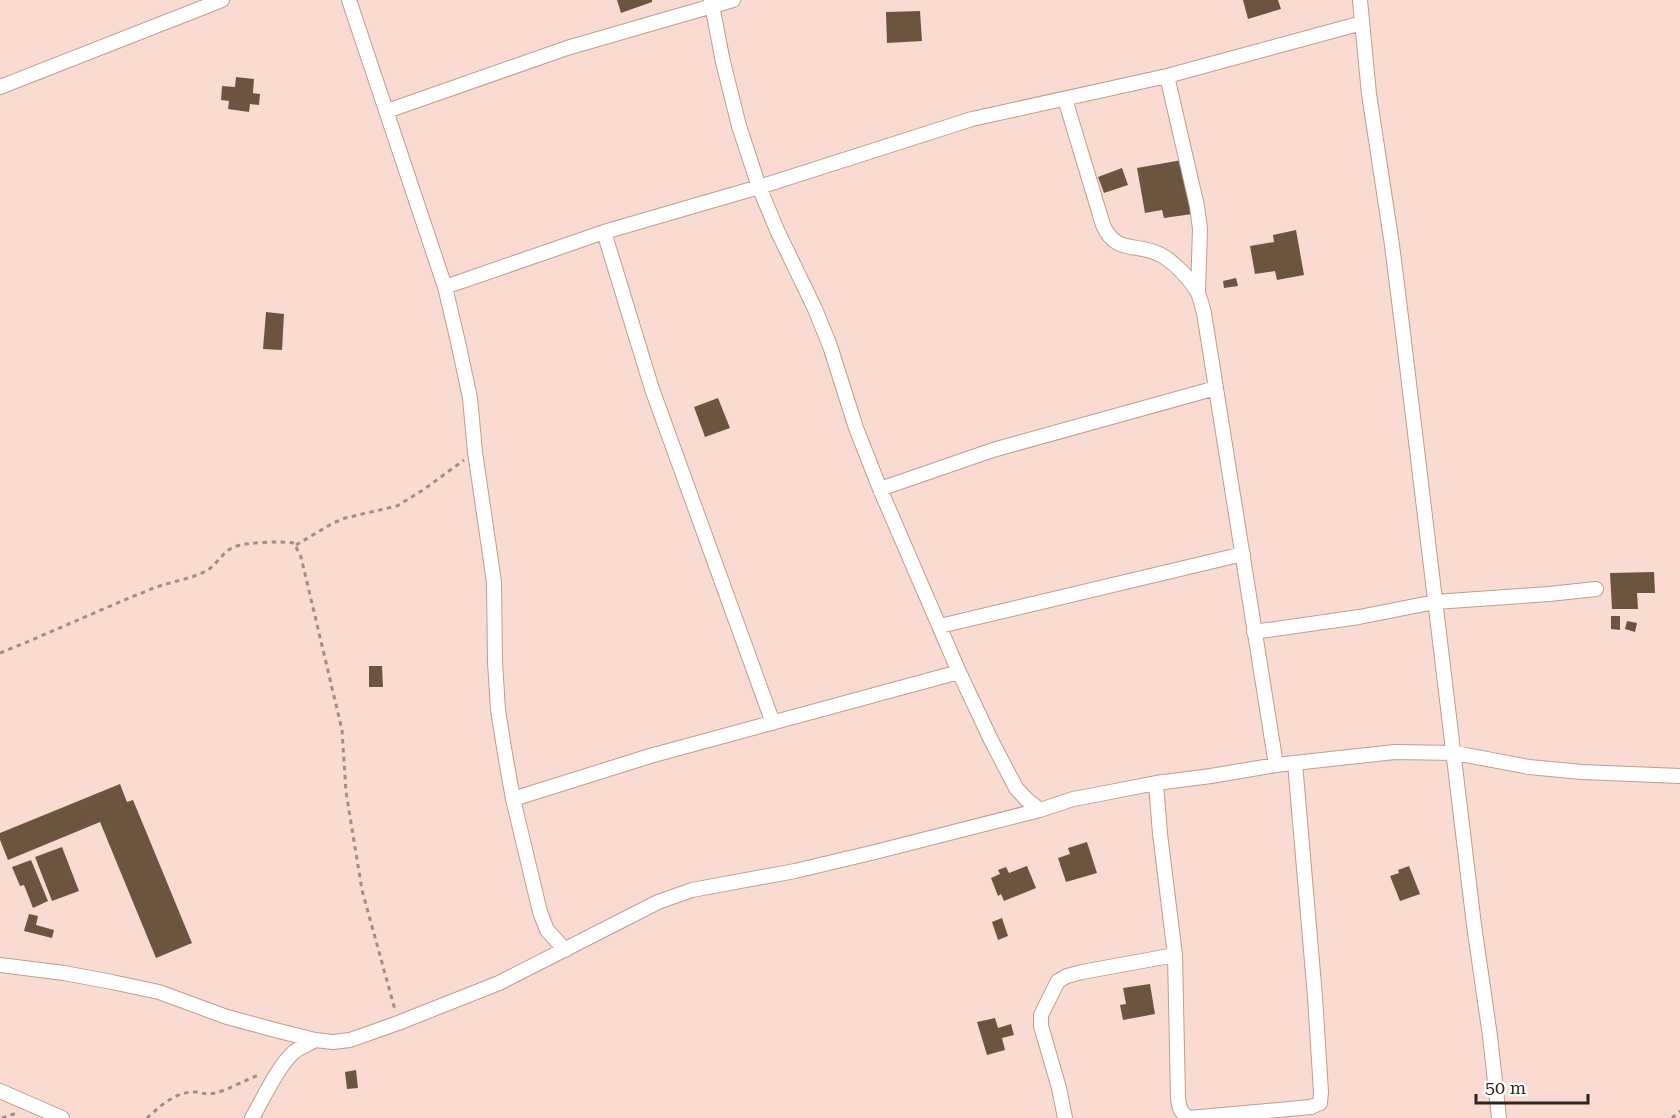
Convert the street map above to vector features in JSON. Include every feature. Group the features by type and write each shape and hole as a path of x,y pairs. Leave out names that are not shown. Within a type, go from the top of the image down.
{"street":[{"path":"0,87 222,0"},
{"path":"349,0 445,287 470,398 475,452 494,582 498,710 513,799 540,912 547,930 565,950"},
{"path":"387,111 567,48 712,3 733,0"},
{"path":"1360,0 1369,94 1402,322 1499,1118"},
{"path":"712,3 723,62 739,126 759,187 815,309 856,428 880,489 959,672 1016,788 1040,810"},
{"path":"445,287 604,232 759,187 972,119 1167,76 1362,23"},
{"path":"1167,76 1197,206 1200,229 1197,292"},
{"path":"1065,99 1108,236 1117,244 1148,249 1162,255 1177,267 1197,292 1204,313 1276,765"},
{"path":"604,232 652,389 773,723"},
{"path":"880,489 993,450 1216,388"},
{"path":"940,626 1243,554"},
{"path":"1254,632 1359,617 1435,602 1596,589"},
{"path":"513,799 650,756 959,672"},
{"path":"0,966 64,973 159,992 227,1017 315,1040 333,1042 350,1040 398,1023 499,983 658,902 692,890 795,871 1073,800 1156,783 1276,765 1395,752 1455,753 1529,767 1582,772 1680,776"},
{"path":"1156,783 1175,955 1179,1107 1183,1115 1189,1118 1311,1107 1320,1103 1321,1092 1295,764"},
{"path":"1065,1118 1041,1026 1041,1015 1058,981 1082,972 1175,955"},
{"path":"252,1118 281,1068 295,1052 315,1040"},
{"path":"0,1091 62,1118"}],"path":[{"path":"0,653 157,586 207,570 234,547 265,543 291,542 296,544 339,520 403,503 475,452"},
{"path":"296,544 342,730 346,792 362,890 398,1023"},
{"path":"147,1118 157,1108 183,1093 196,1092 207,1095 217,1093 281,1068"},
{"path":"1672,1118 1680,1111"}],"building":[{"path":"617,0 652,0 652,2 621,13"},
{"path":"1243,0 1278,0 1281,9 1248,19"},
{"path":"920,11 922,41 887,43 886,12"},
{"path":"236,77 254,79 253,93 260,94 259,105 250,104 249,112 228,109 229,101 221,100 222,86 235,87"},
{"path":"1182,160 1192,214 1164,218 1162,210 1145,213 1137,168"},
{"path":"1122,168 1128,185 1104,193 1098,177"},
{"path":"1296,230 1304,275 1277,280 1275,271 1255,274 1250,246 1274,242 1273,235"},
{"path":"1236,278 1238,286 1224,288 1223,281"},
{"path":"266,312 284,314 282,350 263,349"},
{"path":"718,398 730,428 705,437 694,407"},
{"path":"1654,572 1655,593 1637,593 1638,609 1612,609 1610,573"},
{"path":"1611,616 1620,616 1620,630 1611,629"},
{"path":"1627,621 1637,623 1635,632 1625,629"},
{"path":"369,666 382,666 383,687 369,687"},
{"path":"120,784 127,802 133,800 192,943 156,958 100,822 8,860 0,840 0,833"},
{"path":"1087,842 1097,873 1066,882 1058,858 1070,854 1068,848"},
{"path":"62,847 79,891 52,901 35,857"},
{"path":"31,860 48,901 33,908 24,885 20,886 12,867"},
{"path":"1027,866 1036,888 1004,901 1001,894 998,896 991,878 1000,874 998,870 1006,867 1009,873"},
{"path":"1409,866 1420,894 1400,901 1390,876"},
{"path":"29,914 38,916 36,925 54,930 52,938 24,931"},
{"path":"1002,918 1008,936 998,940 992,922"},
{"path":"1150,984 1155,1014 1123,1020 1120,1005 1126,1004 1123,988"},
{"path":"995,1018 998,1028 1011,1024 1014,1035 1002,1038 1005,1050 987,1055 977,1022"},
{"path":"356,1070 358,1088 347,1089 345,1072"}]}
